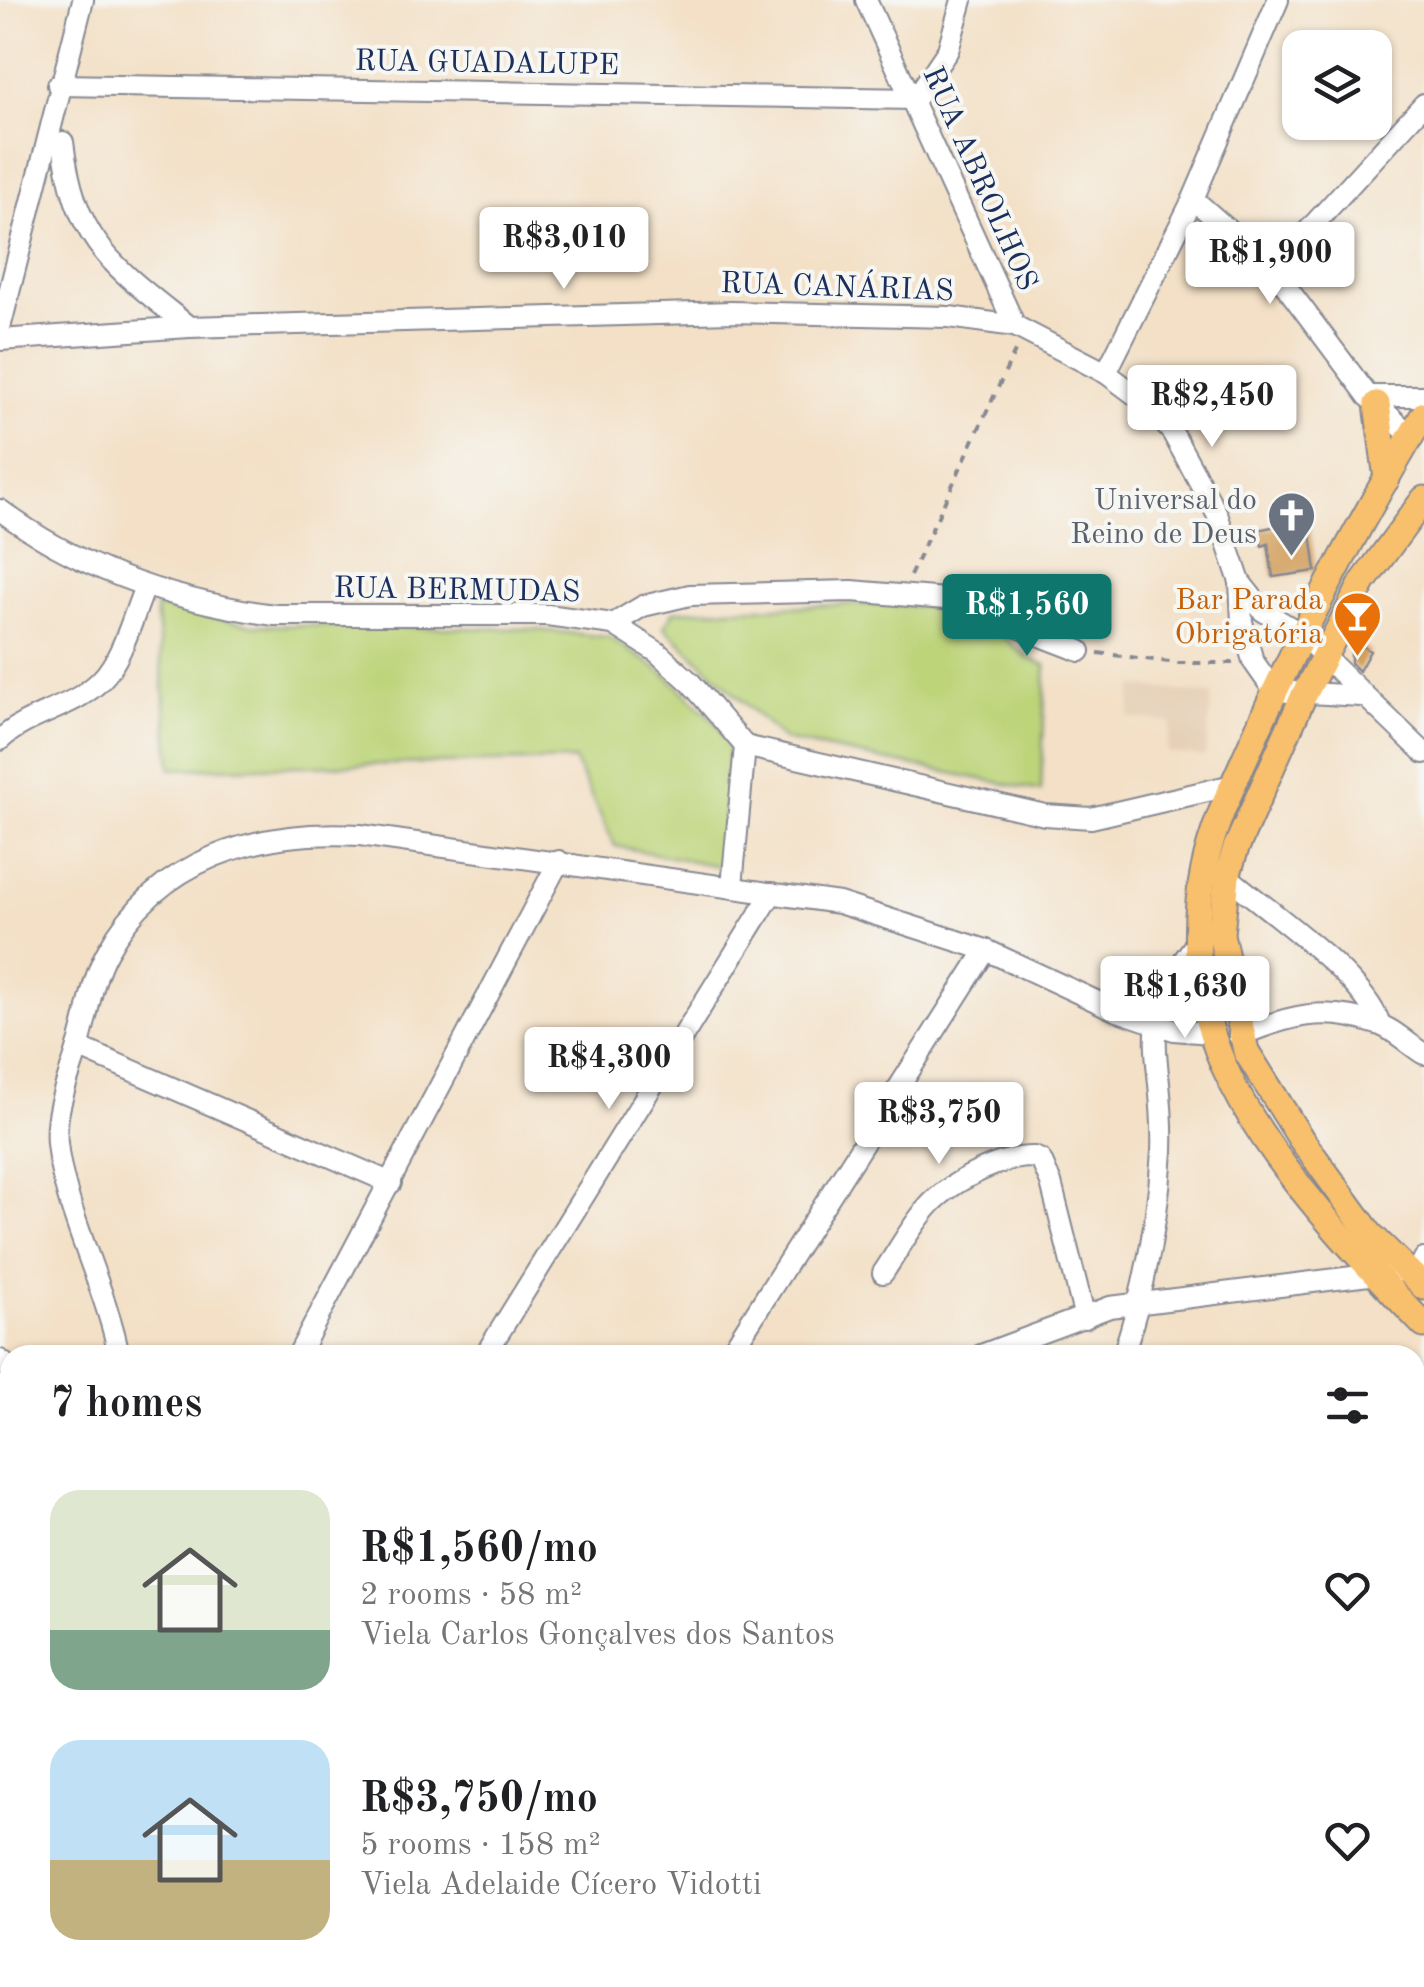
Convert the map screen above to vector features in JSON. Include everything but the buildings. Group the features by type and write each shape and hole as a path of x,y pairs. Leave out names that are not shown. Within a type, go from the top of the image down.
{"main road":[{"path":"1372,400 1387,480"},
{"path":"1420,429 1300,633 1233,785 1204,868 1199,973 1211,1032 1240,1094 1292,1174 1374,1274 1424,1325"},
{"path":"1420,1270 1370,1234 1330,1180 1239,1036 1221,934 1226,876 1304,695 1383,548 1424,498"}],"street":[{"path":"0,328 58,85 83,0"},
{"name":"RUA ABROLHOS","path":"866,0 1019,329"},
{"path":"914,98 948,50 962,0"},
{"path":"1106,373 1193,199 1278,0"},
{"name":"RUA GUADALUPE","path":"58,85 914,98"},
{"path":"1274,269 1424,104"},
{"path":"63,142 75,208 88,231 108,260 189,326"},
{"path":"1193,199 1274,269 1372,400 1420,429"},
{"name":"RUA CANÁRIAS","path":"0,340 189,326 731,312 932,316 1019,329 1106,373 1146,403 1172,432 1217,514 1240,582 1242,622 1253,660 1274,691"},
{"path":"1372,400 1424,396"},
{"name":"RUA BERMUDAS","path":"0,510 38,538 145,587 275,616 546,615 613,624 656,652 691,683 745,746"},
{"name":"RUA CANÁRIAS","path":"1240,582 1263,611 1300,633 1360,696 1424,753"},
{"path":"0,740 20,724 64,704 102,680 145,587"},
{"path":"613,624 643,606 690,595 902,594 945,599 1080,651"},
{"path":"1274,691 1360,696"},
{"path":"732,886 745,746 1044,814 1092,818 1233,785"},
{"path":"116,1345 58,1154 57,1114 97,974 117,936 148,896 190,866 300,832 360,835 559,861 839,903 986,950 1089,1000 1154,1023 1189,1033 1211,1032"},
{"path":"303,1345 559,861"},
{"path":"1226,876 1348,978 1372,1003 1380,1024"},
{"path":"490,1345 772,893"},
{"path":"1126,1345 1140,1303 1162,1148 1154,1023 1167,982 1199,940"},
{"path":"735,1345 986,950"},
{"path":"1239,1036 1296,1013 1380,1024 1424,1054"},
{"path":"78,1048 391,1182"},
{"path":"883,1273 929,1205 985,1170 1026,1156 1041,1160 1051,1182 1085,1318"},
{"path":"1010,1345 1110,1307 1420,1270"}],"path":[{"path":"902,594 1019,329"},
{"path":"1080,651 1208,665 1253,660"}],"shaded area":[{"path":"1133,685 1212,695 1205,757 1167,752 1171,723 1129,718"}],"green space":[{"path":"863,604 927,607 973,618 996,630 1029,658 1046,665 1041,791 784,740 664,627 674,611"},
{"path":"156,607 252,625 529,629 609,637 664,673 717,723 729,747 723,867 615,846 574,760 171,769"}],"place":[{"name":"Universal do Reino de Deus","path":"1292,558"},
{"name":"Bar Parada Obrigatória","path":"1358,658"}]}
